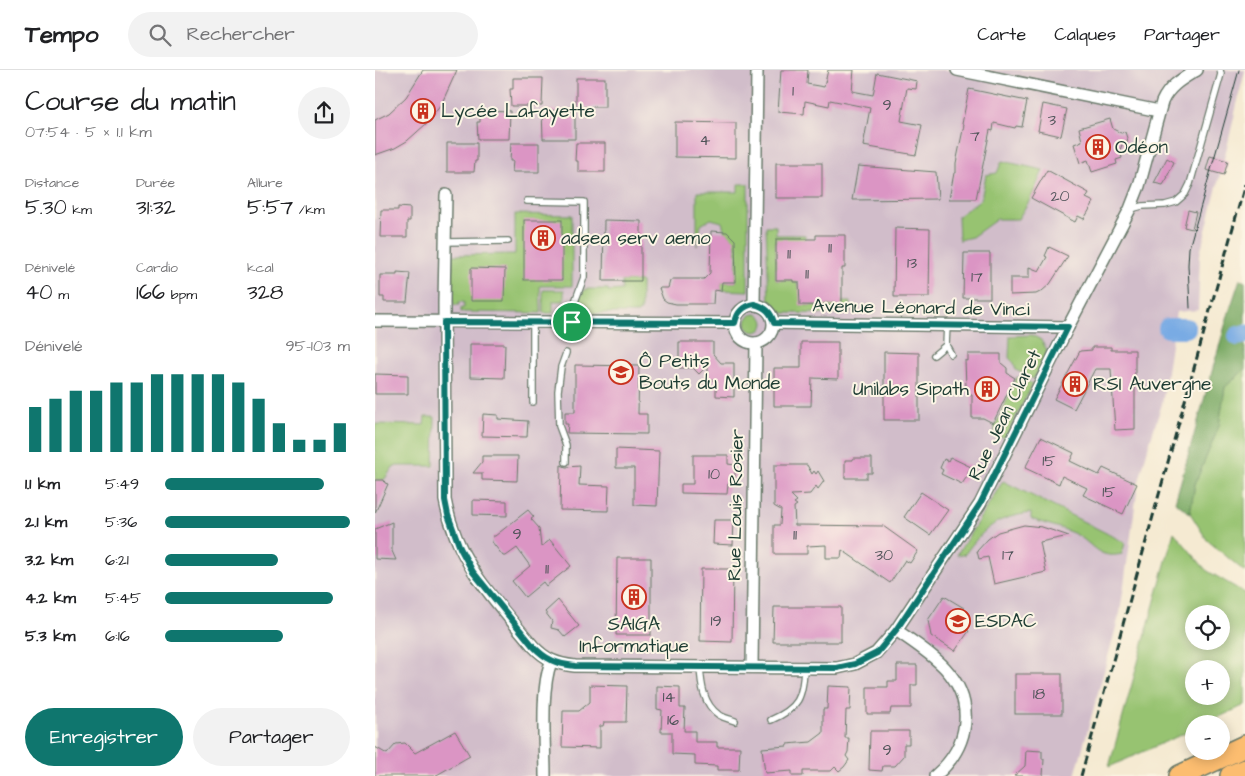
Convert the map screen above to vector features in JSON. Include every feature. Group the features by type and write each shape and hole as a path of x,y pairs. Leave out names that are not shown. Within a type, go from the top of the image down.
{"highway":[{"path":"1180,776 1245,746"},
{"path":"1231,776 1245,770"}],"street":[{"path":"754,304 757,70"},
{"path":"957,70 1159,111"},
{"name":"Rue Jean Claret","path":"551,662 575,666 837,668 855,664 877,653 896,630 980,504 1007,442 1130,209 1166,92 1174,84 1197,70"},
{"path":"446,195 444,322 445,500 452,531 473,572 533,646 551,662 545,691 545,776"},
{"path":"754,304 768,310 774,323 769,337 756,343 743,340 735,323 736,316 741,310 754,304"},
{"path":"375,321 735,323"},
{"name":"Avenue Léonard de Vinci","path":"774,323 1068,327"},
{"name":"Rue Louis Rosier","path":"752,667 756,343"},
{"path":"896,630 933,656 953,680 961,696 965,712 964,732 958,749 948,765 935,776"}],"lane":[{"path":"1130,209 1141,206 1165,205 1176,202 1185,194 1221,74 1220,70"},
{"path":"527,201 584,202 584,277 571,310 572,322"},
{"path":"446,242 508,241"},
{"path":"533,322 533,402"},
{"path":"947,325 946,345 951,354"},
{"path":"934,355 946,345"},
{"path":"566,353 561,367 558,391 559,426 566,445 566,462"},
{"path":"701,666 701,686 708,702 719,714 735,721"},
{"path":"771,720 787,713 797,702 803,688 804,668"}],"shaded area":[{"path":"375,70 1245,70 1200,254 1198,310 1176,312 1162,404 1138,485 1120,613 1075,776 375,776"}],"green space":[{"path":"1002,161 1043,170 1031,198 1018,219 997,219 972,237 959,240 958,216 981,199 986,175 997,173"},
{"path":"738,184 748,184 748,291 720,290 722,282 736,282 736,247 734,241 725,232 722,222 711,219 701,225 697,246 697,192 738,192"},
{"path":"515,214 572,215 572,286 540,286 541,313 461,312 461,308 464,308 464,302 454,305 453,301 452,255 515,254"},
{"path":"766,226 776,226 776,235 805,235 806,248 776,239 776,280 793,280 793,282 796,282 801,289 801,305 842,306 842,302 851,302 850,314 782,313 769,301"},
{"path":"1240,279 1245,282 1245,369 1225,387 1219,426 1195,484 1190,513 1175,502"},
{"path":"622,281 641,281 641,311 638,313 583,313 582,306 579,306 579,301 577,301 585,289 622,290"},
{"path":"543,290 564,290 564,301 553,301 553,313 543,313"},
{"path":"755,314 761,317 764,323 761,329 755,332 749,329 746,323 749,317"},
{"path":"1032,335 1041,340 1047,350 1043,364 1033,379 1016,370 1014,363 1009,358 1010,336"},
{"path":"1245,369 1245,572 1207,540 1190,513 1195,484 1219,426 1225,387"},
{"path":"1017,377 1033,384 1005,438 995,434 995,426"},
{"path":"425,417 435,417 434,466 394,466 384,480 375,480 375,424 424,425"},
{"path":"1003,481 1125,543 1122,554 1106,555 1073,533 1031,519 1031,513 1009,517 1000,521 986,530 965,554 957,555"},
{"path":"1174,532 1206,570 1245,593 1245,705 1223,715 1185,715 1185,733 1109,767"}],"building":[{"name":"Lycée Lafayette","path":"423,70 457,70 441,105 426,124 407,141 395,148 375,155 375,120 389,113 406,97"},
{"path":"781,70 808,70 807,84 824,87 828,70 854,70 852,91 873,95 877,73 917,81 916,89 907,88 901,121 922,125 916,155 863,146 870,108 830,100 829,106 805,101 804,114 778,112"},
{"path":"513,78 543,78 542,106 511,106 510,89 513,89"},
{"path":"576,78 605,78 605,107 576,107"},
{"path":"969,89 1027,101 1022,127 1016,126 1015,128 994,123 993,131 990,130 976,199 949,199 954,173 956,173 956,163 964,125 962,124"},
{"path":"1043,104 1067,109 1061,136 1038,131"},
{"path":"480,110 510,111 509,139 478,139 477,122 480,122"},
{"path":"542,110 575,111 575,139 543,139"},
{"name":"Odéon","path":"1110,119 1113,129 1121,133 1125,132 1128,141 1123,142 1120,150 1122,158 1116,160 1117,164 1092,172 1088,160 1080,163 1074,144 1082,141 1079,128"},
{"path":"675,122 736,123 736,158 675,157"},
{"path":"447,143 477,143 477,161 475,161 474,172 447,172"},
{"path":"511,143 539,143 539,172 512,172 513,161 510,161"},
{"path":"576,143 605,143 605,172 578,172 578,161 575,161"},
{"path":"1210,156 1228,161 1224,175 1206,170"},
{"path":"1167,158 1174,162 1168,177 1163,185 1154,183"},
{"path":"776,163 822,163 822,198 776,198"},
{"path":"858,166 936,172 938,199 852,200"},
{"path":"1047,170 1089,193 1086,198 1094,202 1084,219 1078,216 1075,222 1031,198"},
{"path":"398,207 410,208 410,221 407,221 407,237 380,237 381,210 398,210"},
{"path":"1188,210 1196,212 1192,229 1184,227"},
{"name":"adsea serv aemo","path":"524,220 562,220 562,280 524,280"},
{"path":"604,220 641,221 641,281 603,281"},
{"path":"895,228 930,229 929,297 894,297"},
{"path":"711,231 727,232 735,240 736,282 722,282 721,291 714,290 713,304 676,304 667,302 663,299 659,288 668,288 670,281 673,279 704,279 710,273"},
{"path":"816,235 845,235 845,268 842,268 842,306 800,305 799,282 776,280 776,239 816,239"},
{"path":"1049,247 1068,256 1050,284 1036,294 1010,295 1010,278 1029,278 1029,267 1039,271 1047,257 1045,256"},
{"path":"964,253 990,253 990,298 963,298"},
{"path":"471,268 505,269 504,301 471,301"},
{"path":"397,272 410,273 407,302 384,302 384,297 380,297 380,275 397,275"},
{"path":"679,342 713,342 713,354 721,363 734,363 734,397 716,396 716,380 708,380 708,365 699,374 693,368 679,368"},
{"path":"801,342 838,342 838,379 812,378 811,406 774,406 774,368 801,368"},
{"path":"470,344 505,344 504,378 470,377"},
{"name":"RSI Auvergne","path":"1092,347 1111,347 1111,350 1135,350 1135,429 1115,430 1111,369 1095,369 1074,409 1054,399 1080,351 1092,350"},
{"path":"884,352 919,353 919,420 884,420"},
{"name":"Unilabs Sipath","path":"968,354 1001,354 1001,363 1007,368 1007,373 1015,378 993,423 983,418 972,418 972,394 968,394 968,387 966,387 965,360 968,361"},
{"path":"575,365 639,366 638,414 647,414 647,434 567,433 568,424 565,424 565,412 575,412"},
{"path":"375,374 408,375 408,394 375,394"},
{"path":"483,414 498,415 498,419 528,421 527,437 482,436"},
{"path":"1041,437 1074,453 1070,461 1099,475 1103,468 1137,484 1123,514 1083,495 1087,488 1062,476 1059,484 1025,468"},
{"path":"616,449 659,451 657,506 634,505 634,468 616,468"},
{"path":"693,455 728,455 728,464 735,465 735,484 728,484 727,494 681,493 681,484 693,484"},
{"path":"482,456 518,456 517,481 482,480 482,473 473,473 482,462"},
{"path":"950,457 971,467 968,473 969,477 962,484 941,474 943,470 940,468 944,459 948,461"},
{"path":"853,458 872,458 872,473 867,473 867,478 845,478 845,460 853,460"},
{"path":"561,465 566,467 580,466 579,485 609,486 608,511 560,510"},
{"path":"774,465 807,465 812,474 814,471 816,474 818,471 824,481 818,489 816,486 810,494 791,495 797,501 794,503 797,505 794,507 795,525 883,526 918,551 910,563 905,560 890,583 842,550 841,558 826,558 826,545 807,546 807,554 774,554 774,525 780,525 781,510 774,506"},
{"path":"375,480 384,480 388,484 375,513"},
{"path":"921,492 948,510 930,535 904,517"},
{"path":"473,500 507,501 507,516 473,515"},
{"path":"528,510 534,517 531,519 539,528 541,547 550,540 571,566 546,586 543,582 525,597 512,581 530,566 517,548 503,556 492,542 493,536"},
{"path":"714,520 734,520 733,545 713,544"},
{"path":"392,522 392,551 396,560 375,559 375,529"},
{"path":"1024,525 1042,527 1069,536 1040,542 1046,572 994,584 988,557 979,559 977,551 988,539 998,532"},
{"name":"SAIGA Informatique","path":"617,558 651,558 651,635 616,635"},
{"path":"701,569 733,569 732,642 700,641"},
{"path":"944,596 964,608 960,615 962,627 969,631 955,651 931,636 928,620"},
{"path":"558,600 579,626 565,637 559,630 551,628 552,621 545,612"},
{"path":"774,607 841,607 841,642 773,642"},
{"path":"897,665 917,665 917,685 911,685 911,708 891,708 890,714 867,714 867,687 888,687 888,681 897,681"},
{"path":"1015,674 1062,674 1062,714 1015,714"},
{"path":"590,685 627,686 626,722 604,722 603,726 600,726 600,748 562,747 563,711 579,711 590,702"},
{"path":"657,686 680,687 680,708 685,708 684,731 695,731 695,742 717,742 717,747 740,747 739,770 717,770 717,766 695,765 695,755 672,754 672,732 661,732 662,710 657,709"},
{"path":"828,686 851,687 850,710 846,710 845,738 849,738 846,756 849,760 844,767 839,771 835,767 831,771 803,771 803,776 792,776 792,771 765,773 762,748 811,742 823,733 823,709 827,709"},
{"path":"455,731 470,756 435,776 375,776 375,747 387,754 396,744 405,743 415,753"},
{"path":"870,731 909,731 909,744 904,744 904,756 895,766 883,766 882,771 869,770"},
{"path":"1026,750 1042,751 1042,759 1044,759 1043,776 1014,776 1025,766"}],"waterway":[{"path":"1168,328 1186,328"},
{"path":"1238,336 1245,334"}],"tram line":[{"path":"1190,308 1189,248 1239,70"}],"railway":[{"path":"1081,776 1245,184"}],"place":[{"name":"Lycée Lafayette","path":"423,111"},
{"name":"Odéon","path":"1098,147"},
{"name":"adsea serv aemo","path":"543,238"},
{"name":"Ô Petits Bouts du Monde","path":"621,372"},
{"name":"RSI Auvergne","path":"1075,384"},
{"name":"Unilabs Sipath","path":"987,389"},
{"name":"SAIGA Informatique","path":"634,597"},
{"name":"ESDAC","path":"958,621"}],"route":[{"path":"754,304 768,310 774,323 1068,327 980,504 896,630 877,653 855,664 837,668 575,666 551,662 542,656 473,572 452,531 445,500 444,322 572,322 735,323 736,316 741,310 754,304"}]}
